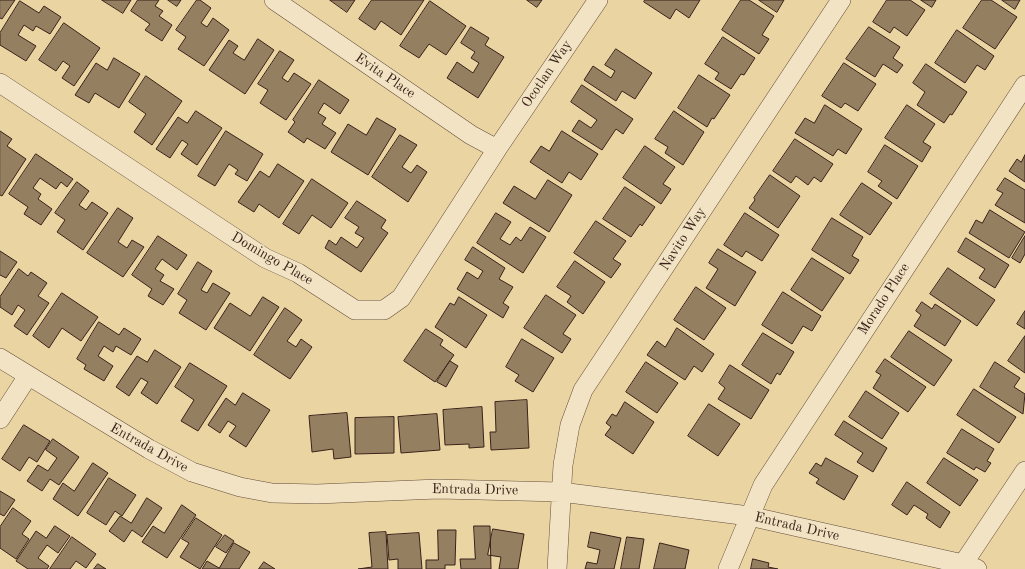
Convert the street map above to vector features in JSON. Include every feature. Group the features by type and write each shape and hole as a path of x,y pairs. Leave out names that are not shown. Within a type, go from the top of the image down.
{"street":[{"name":"Evita Place","path":"274,0 471,135 497,149"},
{"name":"Ocotlan Way","path":"497,149 598,0"},
{"name":"Navito Way","path":"556,569 563,465 570,425 583,390 841,0"},
{"name":"Domingo Place","path":"0,83 265,258 298,273 355,310 384,310 401,298 497,149"},
{"name":"Morado Place","path":"728,569 763,485 781,455 1025,85"},
{"name":"Entrada Drive","path":"0,358 149,450 192,472 240,487 272,493 302,494 438,489 561,492 749,516 970,567"},
{"path":"0,419 28,376"},
{"path":"970,567 1025,471"}],"building":[{"path":"0,0 15,0 2,19 0,18"},
{"path":"102,0 131,0 123,13"},
{"path":"138,0 159,0 155,6 163,11 159,16 172,25 162,41 145,30 150,24 131,11"},
{"path":"168,0 181,0 177,6"},
{"path":"197,0 200,0 211,8 201,23 207,27 213,18 229,30 204,66 178,49 186,37 176,30"},
{"path":"330,0 355,0 347,12"},
{"path":"372,0 424,0 401,35 381,21 375,30 359,19"},
{"path":"527,0 542,0 537,7"},
{"path":"645,0 700,0 689,18 676,9 670,19 644,2"},
{"path":"741,0 749,0 774,16 762,35 769,39 759,54 722,30"},
{"path":"759,0 784,0 777,12"},
{"path":"887,0 910,0 925,10 907,36 894,27 890,33 873,22"},
{"path":"921,0 936,0 932,7"},
{"path":"982,0 991,0 1017,17 995,49 963,28"},
{"path":"1002,0 1020,0 1015,9"},
{"path":"20,1 39,13 44,6 61,17 50,34 36,26 33,31 24,25 18,35 36,46 26,61 0,45 0,33"},
{"path":"430,1 466,26 446,55 429,44 419,58 400,46"},
{"path":"64,23 100,48 74,86 62,78 70,66 63,61 56,71 39,60"},
{"path":"471,27 489,38 485,45 504,57 478,98 447,78 457,62 473,73 479,63 471,58 475,52 461,43"},
{"path":"869,27 900,47 893,58 903,65 897,73 883,64 875,77 846,59"},
{"path":"957,30 994,56 985,70 977,65 965,83 935,63"},
{"path":"723,37 755,58 744,75 741,74 731,89 715,79 719,73 705,64"},
{"path":"258,39 274,50 245,94 209,70 229,40 238,46 233,53 244,60"},
{"path":"616,49 652,73 635,99 622,91 616,101 584,80 593,66 611,78 615,71 605,65"},
{"path":"280,51 294,60 282,78 288,82 294,73 311,84 286,120 260,103 268,90 258,84"},
{"path":"114,58 140,74 119,108 95,93 89,103 75,95 96,63 107,70"},
{"path":"844,63 876,84 858,111 845,103 841,108 822,96"},
{"path":"926,64 967,92 952,115 950,114 944,123 917,105 925,92 913,83"},
{"path":"699,75 730,95 707,127 678,108"},
{"path":"146,76 182,101 152,145 134,132 146,114 129,102"},
{"path":"319,80 349,100 340,114 324,103 318,113 326,118 322,124 336,133 325,149 307,138 304,143 288,132 295,122 293,120"},
{"path":"582,85 633,119 623,134 616,129 602,150 572,131 579,120 591,128 597,120 571,102"},
{"path":"825,105 862,129 846,154 838,149 833,156 795,133 805,118 814,123"},
{"path":"907,105 935,124 923,142 931,147 922,162 885,138"},
{"path":"196,111 222,128 197,165 181,154 188,144 182,140 170,158 156,149 178,117 187,123"},
{"path":"674,111 704,132 683,165 665,153 668,147 655,139"},
{"path":"377,118 396,129 368,175 331,152 348,124 366,135"},
{"path":"0,131 12,139 7,146 26,159 2,196 0,195"},
{"path":"226,131 263,154 247,181 235,174 238,170 229,164 215,186 198,176"},
{"path":"562,131 598,154 581,180 569,172 562,183 530,162 541,146 549,151"},
{"path":"400,135 417,145 402,167 411,173 417,165 427,172 408,202 372,177"},
{"path":"795,139 833,164 821,182 814,177 808,185 796,176 791,183 773,171"},
{"path":"885,145 918,166 897,199 878,186 882,181 868,172"},
{"path":"645,146 675,167 663,184 671,189 661,204 623,178"},
{"path":"36,154 73,179 67,187 61,182 56,189 40,178 33,188 41,194 38,199 52,209 41,225 24,214 28,207 9,194"},
{"path":"1025,155 1025,182 1009,171 1017,159 1021,162"},
{"path":"278,164 304,181 279,218 259,204 254,212 238,202 260,171 269,177"},
{"path":"770,175 800,196 778,228 749,208"},
{"path":"1005,178 1025,190 1025,223 995,205 1003,193 997,190"},
{"path":"312,179 348,203 331,228 312,215 299,234 283,224"},
{"path":"548,180 572,195 549,232 503,203 514,186 535,199"},
{"path":"77,182 89,191 79,205 86,210 92,202 108,213 83,250 57,232 65,220 55,213"},
{"path":"862,183 892,203 870,235 840,215"},
{"path":"625,187 655,207 642,226 640,224 631,237 603,219"},
{"path":"357,201 386,220 381,228 388,233 361,272 325,248 329,240 336,245 341,237 357,248 364,238 355,233 359,227 345,218"},
{"path":"118,208 133,218 118,242 127,248 132,240 144,247 123,277 87,253"},
{"path":"990,210 1025,232 1009,258 969,233 976,220 982,223"},
{"path":"496,213 511,222 500,239 510,245 516,237 521,241 530,227 546,237 523,273 477,243"},
{"path":"745,213 779,235 762,261 746,251 742,257 724,245"},
{"path":"832,218 863,237 852,256 859,260 850,274 812,250"},
{"path":"596,221 626,241 613,259 621,264 611,278 574,253"},
{"path":"158,236 187,255 177,270 162,259 155,269 164,275 160,281 174,289 163,305 148,296 152,289 132,275"},
{"path":"1025,236 1025,254 1020,263 1012,258"},
{"path":"966,238 1009,265 995,288 979,278 985,269 958,252"},
{"path":"473,247 505,268 499,279 513,287 503,303 509,307 503,318 457,289 467,272 478,279 483,271 465,260"},
{"path":"718,249 756,272 735,306 706,288 718,269 709,263"},
{"path":"0,251 17,262 6,278 0,275"},
{"path":"812,258 844,278 822,311 791,290"},
{"path":"575,261 605,282 583,314 567,302 571,296 557,287"},
{"path":"198,262 212,271 201,290 207,293 213,283 230,293 206,330 179,313 187,300 178,294"},
{"path":"948,268 995,300 977,326 930,294"},
{"path":"19,269 28,276 31,272 47,283 38,296 49,303 27,335 14,326 25,310 18,305 12,315 0,307 0,297"},
{"path":"696,287 726,308 704,340 674,320"},
{"path":"783,292 821,316 812,331 803,326 792,344 762,325"},
{"path":"62,293 98,317 81,341 62,328 49,348 33,336"},
{"path":"546,295 576,315 563,334 571,339 562,353 524,328"},
{"path":"263,297 279,307 250,351 214,328 230,303 250,316"},
{"path":"459,297 487,315 466,348 435,327 450,303 454,305"},
{"path":"922,302 932,309 935,304 961,321 945,346 914,326 921,315 916,311"},
{"path":"285,308 302,320 287,341 296,347 301,339 312,347 290,379 254,355"},
{"path":"1025,311 1025,329 1017,324"},
{"path":"99,322 119,335 124,328 141,339 131,355 116,346 113,352 104,346 98,356 113,366 104,381 84,369 86,365 77,359"},
{"path":"677,328 714,354 702,372 694,366 685,380 647,355 657,341 665,347"},
{"path":"426,329 443,340 440,345 454,355 435,382 404,361"},
{"path":"909,331 952,360 934,386 891,357"},
{"path":"763,333 794,352 780,375 777,373 771,384 742,365"},
{"path":"1025,336 1025,373 1008,361"},
{"path":"522,339 554,358 533,392 515,381 519,375 506,367"},
{"path":"155,350 181,367 157,404 141,393 148,382 141,378 129,396 116,387 137,356 147,362"},
{"path":"885,359 926,387 908,412 873,388 881,375 876,372"},
{"path":"450,361 458,366 446,387 437,382"},
{"path":"646,362 678,383 657,413 626,392"},
{"path":"995,362 1020,378 1014,387 1025,394 1023,414 980,387"},
{"path":"190,363 227,386 198,431 181,421 194,400 175,387"},
{"path":"730,365 769,390 751,419 718,399 725,388 719,383"},
{"path":"974,389 1016,417 999,443 957,415"},
{"path":"866,391 899,413 882,439 849,417"},
{"path":"243,393 270,410 246,447 229,436 236,426 228,421 220,433 208,425 226,398 235,405"},
{"path":"527,400 529,448 491,450 490,432 496,432 495,402"},
{"path":"625,402 654,422 633,454 605,435 611,427 606,423 612,414 616,416"},
{"path":"709,404 740,424 718,456 688,436"},
{"path":"482,407 484,447 469,448 469,444 445,445 443,410"},
{"path":"347,413 351,457 334,459 333,449 312,452 309,416"},
{"path":"437,414 440,450 401,453 398,417"},
{"path":"394,417 394,453 355,454 355,418"},
{"path":"844,421 887,448 873,472 857,462 863,453 835,435"},
{"path":"24,425 50,441 37,462 29,457 20,471 2,459"},
{"path":"962,429 994,449 987,461 991,463 985,472 976,467 974,470 947,453"},
{"path":"53,439 79,457 59,485 50,479 42,491 27,481 38,465 48,471 57,458 46,450"},
{"path":"826,458 858,476 844,500 816,483 819,479 809,473 816,463 821,466"},
{"path":"944,458 978,480 960,506 927,483"},
{"path":"93,463 108,473 78,516 53,499 63,483 74,491"},
{"path":"109,478 136,495 122,516 115,511 106,525 87,513"},
{"path":"907,482 950,512 940,528 926,518 928,514 914,505 907,515 892,505"},
{"path":"0,491 15,500 4,516 0,514"},
{"path":"147,498 162,508 142,537 132,530 124,542 109,531 120,516 131,523"},
{"path":"182,505 196,515 167,558 142,542 153,526 164,533"},
{"path":"13,508 31,521 22,534 29,539 16,559 0,548 0,527"},
{"path":"196,518 222,535 200,569 180,557 189,543 182,539"},
{"path":"55,526 70,536 58,553 47,545 38,558 49,566 47,569 28,569 16,561 36,531 46,538"},
{"path":"474,526 490,526 491,569 461,569 460,559 475,559"},
{"path":"493,529 524,534 518,569 499,569 501,557 488,555"},
{"path":"438,530 456,530 455,565 445,565 445,569 426,569 426,560 438,560"},
{"path":"386,532 388,569 358,569 372,567 369,533"},
{"path":"591,532 621,538 614,569 585,569 587,562 597,564 600,550 588,547"},
{"path":"419,533 422,569 398,569 398,559 389,560 387,535"},
{"path":"225,535 234,541 226,553 216,547"},
{"path":"72,537 96,554 86,568 76,561 70,569 50,569"},
{"path":"627,537 644,539 639,569 621,569"},
{"path":"234,543 250,552 239,569 202,569 207,561 219,568"},
{"path":"660,543 689,550 685,569 654,569"},
{"path":"753,559 769,563 768,567 778,569 751,569"},
{"path":"264,562 275,569 259,569"},
{"path":"98,564 106,569 94,569"}]}
